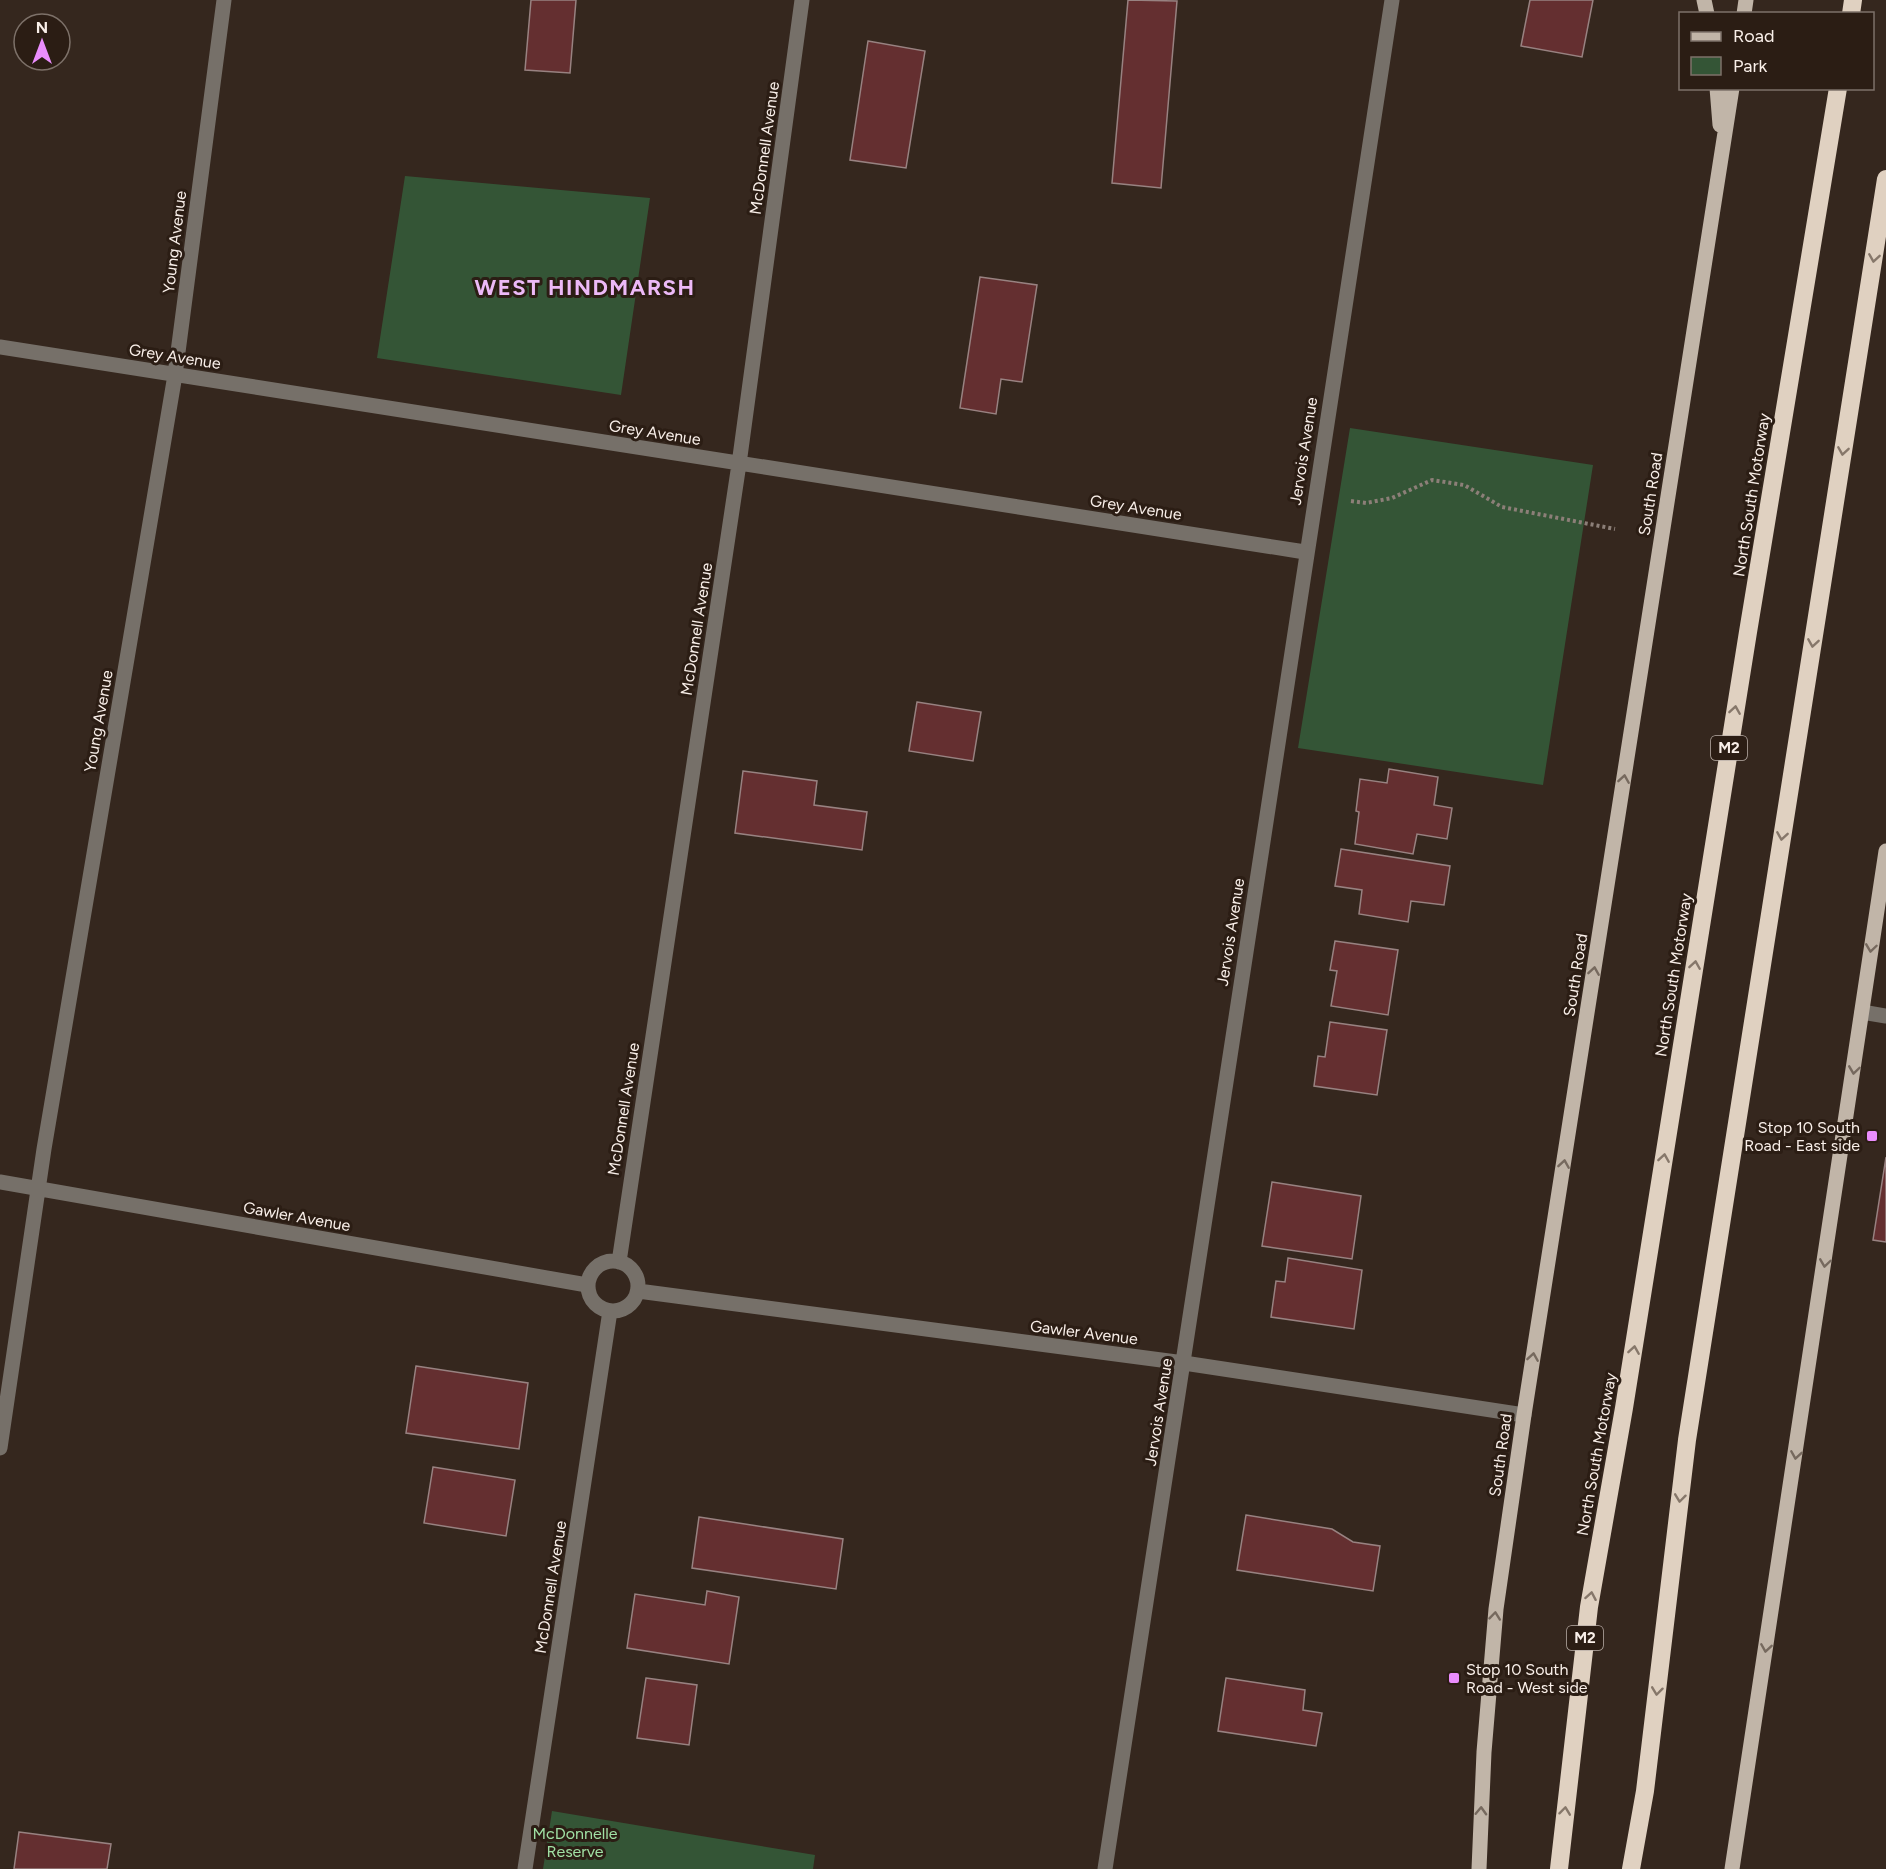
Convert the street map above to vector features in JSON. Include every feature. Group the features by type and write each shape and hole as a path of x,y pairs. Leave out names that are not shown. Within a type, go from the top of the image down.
{"highway":[{"name":"North South Motorway","path":"1558,1869 1589,1607 1626,1396 1746,644 1838,90"},
{"path":"1631,1869 1645,1791 1687,1440 1886,179"}],"main road":[{"path":"1717,90 1722,149"},
{"name":"South Road","path":"1479,1869 1484,1752 1496,1609 1524,1414 1732,90"},
{"path":"1732,1869 1886,851"}],"street":[{"name":"Young Avenue","path":"0,1448 44,1149 175,375 224,0"},
{"name":"McDonnell Avenue","path":"619,1262 739,464 802,0"},
{"name":"Jervois Avenue","path":"1105,1869 1184,1364 1305,552 1392,0"},
{"name":"Grey Avenue","path":"0,347 1305,552"},
{"path":"1862,1012 1886,1016"},
{"name":"Gawler Avenue","path":"0,1182 587,1285"},
{"path":"604,1262 619,1262 626,1264 636,1276 638,1291 628,1307 620,1311 610,1311 601,1309 594,1303 587,1285 597,1266 604,1262"},
{"name":"Gawler Avenue","path":"638,1291 1184,1364 1524,1414"},
{"name":"McDonnell Avenue","path":"525,1869 610,1311"}],"path":[{"path":"1351,501 1366,503 1392,498 1432,480 1464,485 1502,507 1615,529"}],"green space":[{"path":"405,176 650,198 621,395 377,358"},
{"path":"1350,428 1593,465 1543,785 1298,748"},
{"name":"McDonnelle Reserve","path":"552,1811 815,1855 813,1869 543,1869"}],"building":[{"path":"531,0 576,0 570,73 525,70"},
{"path":"1128,0 1177,1 1161,188 1112,183"},
{"path":"1530,0 1593,0 1582,57 1521,46"},
{"path":"868,41 925,51 906,168 850,160"},
{"path":"980,277 1037,285 1022,382 1001,379 996,414 960,408"},
{"path":"917,702 981,712 973,761 909,751"},
{"path":"1389,769 1438,777 1434,805 1452,808 1447,839 1417,834 1413,854 1355,844 1360,779 1387,783"},
{"path":"743,771 817,781 814,805 867,812 862,850 735,833"},
{"path":"1341,849 1450,866 1444,905 1411,901 1408,922 1359,914 1362,890 1335,886"},
{"path":"1335,941 1398,950 1388,1015 1331,1006 1337,971 1330,970"},
{"path":"1330,1022 1387,1030 1377,1095 1314,1086 1318,1056 1325,1057"},
{"path":"1886,1157 1886,1242 1873,1240"},
{"path":"1272,1182 1361,1196 1352,1259 1262,1246"},
{"path":"1288,1258 1362,1270 1354,1329 1271,1317 1276,1281 1285,1282"},
{"path":"416,1366 528,1383 519,1449 406,1433"},
{"path":"433,1467 515,1480 506,1536 424,1523"},
{"path":"1246,1515 1332,1529 1353,1542 1380,1546 1373,1591 1237,1570"},
{"path":"699,1517 843,1539 836,1589 692,1568"},
{"path":"707,1591 739,1597 729,1664 627,1648 635,1594 705,1605"},
{"path":"646,1678 697,1685 689,1745 637,1738"},
{"path":"1226,1678 1305,1690 1303,1710 1322,1713 1316,1746 1218,1731"},
{"path":"19,1832 111,1844 107,1869 14,1869"}],"place":[{"name":"Stop 10 South Road - East side","path":"1872,1136"},
{"name":"Stop 10 South Road - West side","path":"1454,1678"}],"district":[{"name":"WEST HINDMARSH","path":"585,287"}]}
